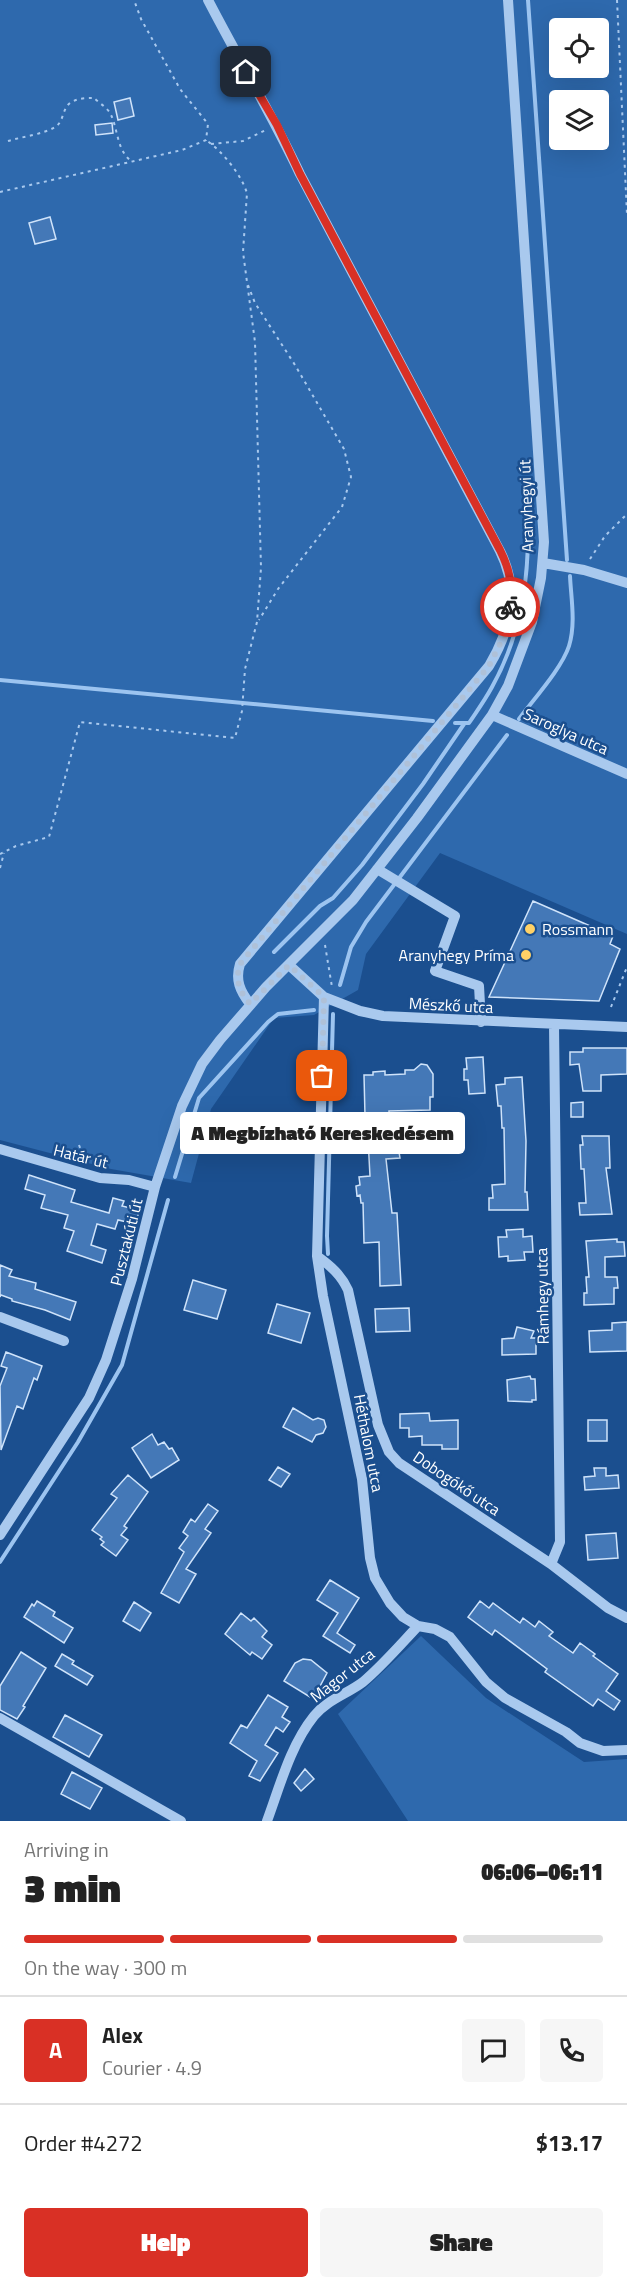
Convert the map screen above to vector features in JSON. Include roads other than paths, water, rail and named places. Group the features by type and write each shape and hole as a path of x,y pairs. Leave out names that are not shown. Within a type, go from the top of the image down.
{"street":[{"path":"208,0 277,125 300,174 500,550 511,578 511,597 505,634 489,666 240,964 237,974 238,983 250,1004"},
{"name":"Aranyhegyi út","path":"289,965 354,900 492,715 508,686 536,606 543,562 543,521 508,0"},
{"path":"543,562 584,570 627,583"},
{"name":"Saroglya utca","path":"492,715 627,774"},
{"path":"377,870 455,916 435,971 479,986 481,1022"},
{"name":"Pusztakúti út","path":"0,1535 89,1398 106,1360 132,1279 155,1187 182,1106 196,1075 219,1040 250,1004 289,965"},
{"name":"Mészkő utca","path":"289,965 324,997 360,1011 383,1016 627,1027"},
{"name":"Héthalom utca","path":"324,997 317,1256 323,1296 362,1479 370,1558 375,1578 390,1603 403,1617 418,1626 435,1629 450,1637 486,1682 505,1698 566,1732 580,1743 603,1751 627,1750"},
{"name":"Rámhegy utca","path":"551,1564 560,1542 554,1025"},
{"name":"Határ út","path":"0,1149 100,1178 129,1180 155,1187"},
{"name":"Dobogókő utca","path":"317,1256 342,1278 348,1290 378,1425 389,1452 399,1463 551,1564 608,1608 627,1618"},
{"path":"0,1317 64,1341"},
{"name":"Magor utca","path":"267,1821 290,1757 313,1717 323,1707 374,1672 418,1626"},
{"path":"0,1718 181,1821"}],"waterway":[{"path":"528,0 567,560"},
{"path":"455,723 469,723 492,687 512,641 524,593 527,568 526,493"},
{"path":"519,719 554,674 569,646 573,620 570,576"},
{"path":"0,680 433,721"},
{"path":"274,952 320,906 333,898 362,865 423,784 464,724"},
{"path":"340,985 351,947 366,922 507,735"},
{"path":"175,1177 199,1098 268,1022 278,1014 314,1010"},
{"path":"328,1254 333,1014"},
{"path":"0,1562 78,1442 122,1365 168,1200"}],"place":[{"name":"Rossmann","path":"530,929"},
{"name":"Aranyhegy Príma","path":"526,955"},
{"name":"A Megbízható Kereskedésem","path":"322,1076"}]}
